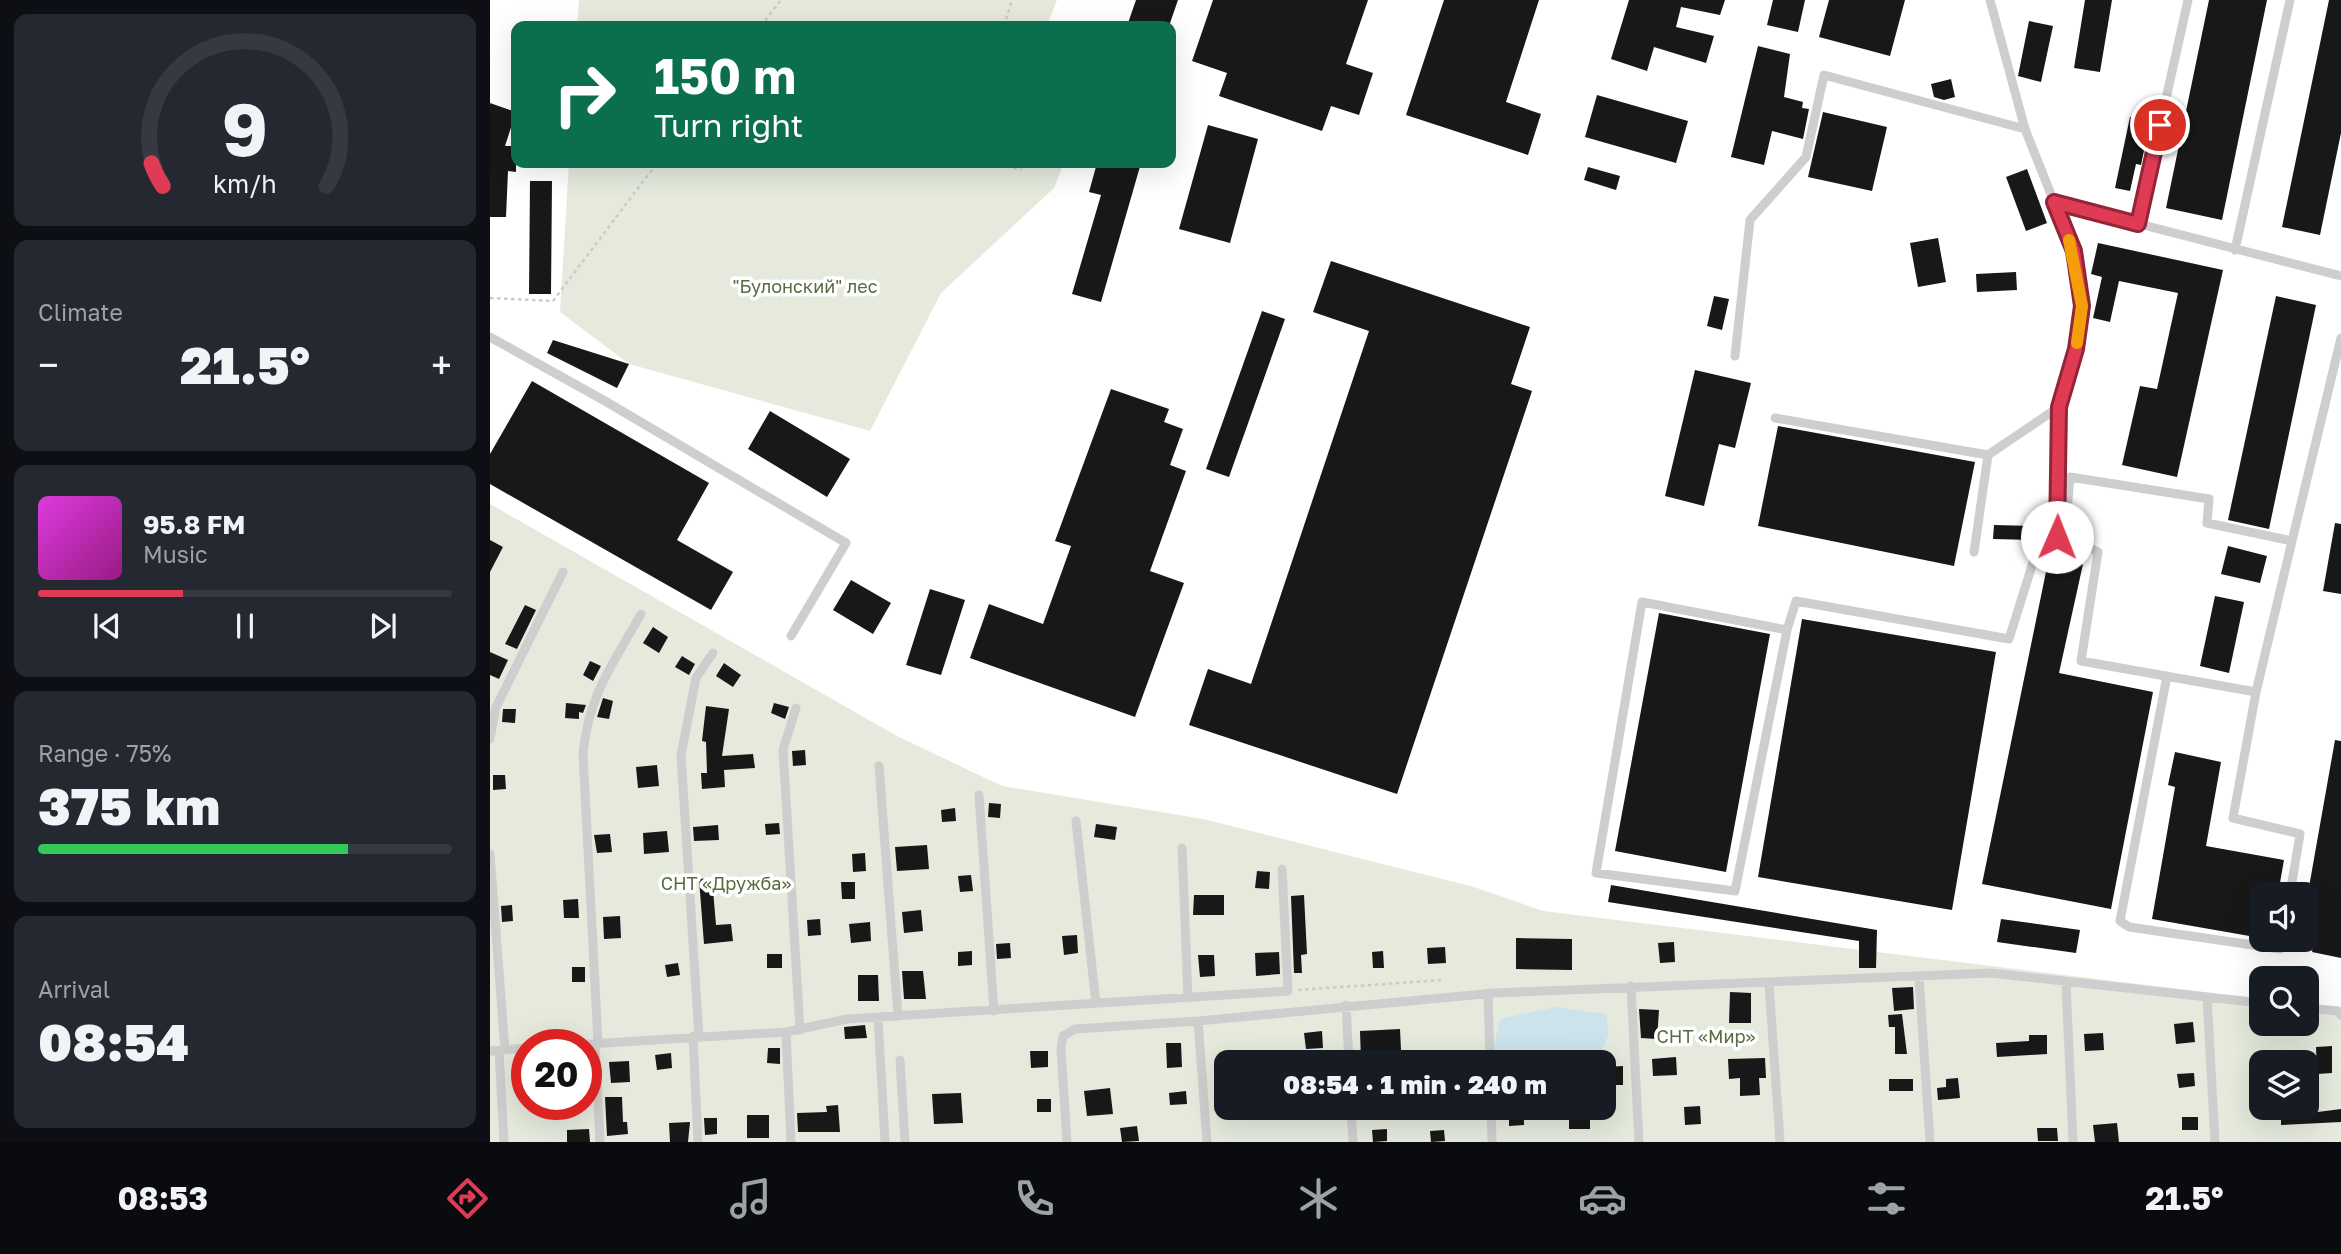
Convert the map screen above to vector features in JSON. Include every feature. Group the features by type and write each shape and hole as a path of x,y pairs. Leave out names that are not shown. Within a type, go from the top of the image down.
{"lane":[{"path":"1990,0 2025,129 2074,251 2082,306 2076,349 2059,407 2062,536"},
{"path":"2138,224 2188,0"},
{"path":"2235,250 2290,0"},
{"path":"1735,356 1750,220 1806,157 1824,75 2025,129"},
{"path":"2054,202 2341,276"},
{"path":"490,337 606,401 846,543 791,636"},
{"path":"2292,882 2300,834 2234,818 2256,692 2341,338"},
{"path":"1775,418 1988,455 2059,407"},
{"path":"1974,552 1988,455"},
{"path":"2062,536 2070,477 2209,499 2207,523 2292,541"},
{"path":"1787,630 1642,602 1596,873 1735,891 1787,630 1796,601 2009,639 2040,540 2062,536 2098,552 2081,661 2256,692"},
{"path":"490,739 496,707 563,572"},
{"path":"596,1029 583,754 585,730 592,701 641,614"},
{"path":"698,1142 696,1036 681,755 696,678 713,653"},
{"path":"2167,676 2120,921 2129,927 2249,944"},
{"path":"796,708 783,750 800,1030"},
{"path":"879,766 898,1016"},
{"path":"979,795 994,1011"},
{"path":"1076,821 1096,1004"},
{"path":"1182,848 1188,998"},
{"path":"490,854 504,1142"},
{"path":"602,1043 786,1032 847,1019 1288,991 1282,869"},
{"path":"1067,1142 1060,1049 1063,1036 1075,1029 1198,1021 1488,993 1631,986 1769,984 1991,973 2249,1002"},
{"path":"1919,976 1930,1142"},
{"path":"2066,983 2073,1142"},
{"path":"1769,984 1780,1142"},
{"path":"1631,986 1639,1142"},
{"path":"1488,993 1490,1050"},
{"path":"2207,997 2215,1142"},
{"path":"1346,1005 1348,1050"},
{"path":"2319,1009 2338,1011 2341,1016"},
{"path":"878,1018 885,1142"},
{"path":"1198,1021 1208,1142"},
{"path":"786,1032 791,1142"},
{"path":"901,1060 905,1142"},
{"path":"599,1120 600,1142"},
{"path":"1352,1120 1353,1142"},
{"path":"1491,1120 1492,1142"}],"path":[{"path":"765,21 781,0"},
{"path":"1006,21 1012,0"},
{"path":"490,298 553,300 653,168"},
{"path":"1014,168 1022,170"},
{"path":"1288,991 1442,980"}],"green space":[{"path":"579,0 1057,0 1049,21 577,21"},
{"name":"\"Булонский\" лес","path":"569,168 1062,168 1054,188 941,293 870,431 629,364 560,312"},
{"name":"СНТ «Дружба»","path":"490,504 897,736 1002,786 1203,819 1474,887 1543,911 2249,998 2249,1036 2319,1036 2319,1006 2341,1009 2341,1142 490,1142"}],"water":[{"path":"1555,1007 1606,1014 1609,1034 1602,1050 1493,1050 1500,1019"}],"building":[{"path":"1136,0 1178,0 1171,21 1129,21"},
{"path":"1213,0 1368,0 1346,64 1373,73 1359,115 1331,106 1322,131 1219,96 1227,73 1192,61"},
{"path":"1444,0 1539,0 1506,102 1541,114 1528,155 1406,115"},
{"path":"1629,0 1725,0 1720,15 1681,7 1676,27 1714,36 1706,63 1654,47 1647,71 1611,59"},
{"path":"1773,0 1805,0 1798,32 1767,25"},
{"path":"1829,0 1905,0 1890,56 1819,37"},
{"path":"2085,0 2112,0 2100,72 2074,68"},
{"path":"2209,0 2267,0 2222,220 2166,208"},
{"path":"2329,0 2341,0 2341,133 2320,235 2282,227"},
{"path":"2029,21 2053,26 2041,82 2018,76"},
{"path":"1758,46 1790,54 1784,97 1803,102 1802,108 1809,109 1803,139 1772,131 1764,165 1731,157"},
{"path":"1951,79 1955,97 1944,100 1934,97 1931,84"},
{"path":"1597,95 1688,121 1676,163 1585,137"},
{"path":"490,103 511,110 511,127 505,146 511,146 511,168 516,168 516,172 508,171 506,217 490,217"},
{"path":"1823,112 1887,127 1872,191 1808,177"},
{"path":"2130,117 2150,121 2141,165 2136,164 2130,191 2115,188"},
{"path":"1208,125 1258,139 1230,243 1179,229"},
{"path":"1588,167 1620,176 1616,190 1584,180"},
{"path":"1096,168 1140,168 1101,302 1072,294 1101,195 1089,192"},
{"path":"2027,169 2047,223 2026,231 2006,177"},
{"path":"530,181 552,181 551,294 529,294"},
{"path":"1938,238 1946,282 1918,287 1910,243"},
{"path":"2098,243 2223,270 2177,477 2122,465 2140,386 2157,389 2178,293 2119,281 2110,322 2093,318 2102,277 2091,274"},
{"path":"1331,261 1530,327 1511,384 1532,391 1397,794 1189,725 1208,669 1251,684 1369,331 1313,312"},
{"path":"2016,272 2017,290 1977,292 1976,274"},
{"path":"1714,296 1729,299 1722,330 1707,326"},
{"path":"2276,296 2316,305 2269,529 2228,520"},
{"path":"1262,311 1285,319 1229,477 1206,469"},
{"path":"553,340 629,364 617,388 547,353"},
{"path":"1695,370 1751,383 1735,448 1719,444 1704,506 1665,496"},
{"path":"532,381 709,483 677,540 733,572 711,610 490,484 490,454"},
{"path":"1111,389 1169,409 1164,422 1183,429 1170,465 1186,471 1150,571 1184,583 1135,717 970,658 989,604 1043,624 1071,546 1055,541"},
{"path":"770,411 850,459 827,497 748,449"},
{"path":"1778,426 1975,462 1954,566 1758,526"},
{"path":"2335,523 2341,524 2341,594 2323,591"},
{"path":"1994,525 2034,526 2033,540 1993,539"},
{"path":"490,540 503,547 490,572"},
{"path":"2228,546 2267,556 2260,583 2221,574"},
{"path":"2049,557 2083,564 2059,673 2153,692 2111,909 1982,884"},
{"path":"851,580 891,603 873,634 833,610"},
{"path":"930,589 965,600 941,675 906,665"},
{"path":"2215,596 2244,602 2229,673 2200,666"},
{"path":"525,605 536,610 517,649 505,644"},
{"path":"1659,613 1770,634 1726,872 1615,851"},
{"path":"1802,619 1996,652 1952,910 1758,877"},
{"path":"653,627 668,637 659,653 643,643"},
{"path":"490,652 508,660 499,679 490,675"},
{"path":"682,656 695,664 689,675 675,667"},
{"path":"590,661 601,666 593,681 583,675"},
{"path":"724,663 741,675 733,687 716,676"},
{"path":"603,698 613,701 609,719 597,717"},
{"path":"566,703 586,705 583,713 579,712 579,719 565,718"},
{"path":"774,703 789,707 785,719 771,713"},
{"path":"706,706 729,709 722,756 753,754 755,768 724,770 725,787 702,789 701,773 707,773 706,742 702,741"},
{"path":"503,709 516,709 515,723 502,722"},
{"path":"2335,740 2341,741 2341,958 2312,952 2319,952 2319,882 2310,882"},
{"path":"805,750 806,765 793,766 792,751"},
{"path":"2175,752 2221,762 2206,846 2284,860 2280,882 2249,882 2249,936 2152,919 2175,787 2168,785"},
{"path":"657,765 659,786 638,788 636,767"},
{"path":"493,775 505,775 506,789 493,790"},
{"path":"989,803 1001,804 1000,818 988,817"},
{"path":"955,808 956,821 942,822 941,810"},
{"path":"779,823 780,834 766,835 765,824"},
{"path":"1096,824 1117,827 1115,840 1094,837"},
{"path":"718,825 719,840 694,841 693,827"},
{"path":"667,831 669,852 644,854 643,833"},
{"path":"610,834 612,852 597,853 594,835"},
{"path":"927,845 929,869 897,871 895,847"},
{"path":"865,853 866,871 853,872 852,854"},
{"path":"1257,871 1270,872 1269,889 1255,888"},
{"path":"971,875 973,891 960,892 958,876"},
{"path":"712,878 716,925 731,924 733,941 704,944 699,879"},
{"path":"841,882 855,882 855,899 842,899"},
{"path":"1611,885 1877,930 1876,968 1859,968 1859,941 1608,902"},
{"path":"1194,895 1224,895 1224,915 1193,915"},
{"path":"1304,895 1307,954 1301,955 1302,973 1294,973 1291,896"},
{"path":"578,899 579,918 564,918 563,900"},
{"path":"512,905 513,921 502,922 501,906"},
{"path":"921,910 923,931 904,933 902,912"},
{"path":"620,916 621,938 604,939 603,917"},
{"path":"820,919 821,935 808,936 807,920"},
{"path":"2001,919 2080,930 2076,953 1997,942"},
{"path":"870,922 871,941 851,943 849,924"},
{"path":"1077,935 1078,953 1064,955 1062,936"},
{"path":"1516,938 1572,939 1572,970 1516,969"},
{"path":"1674,942 1675,962 1660,963 1658,943"},
{"path":"1010,943 1011,958 997,959 996,944"},
{"path":"1445,947 1446,963 1428,964 1427,948"},
{"path":"972,951 972,965 958,966 958,952"},
{"path":"1383,951 1384,968 1373,968 1372,952"},
{"path":"1279,952 1280,974 1256,976 1255,953"},
{"path":"767,954 782,954 782,968 767,968"},
{"path":"1198,955 1214,955 1215,976 1200,977"},
{"path":"678,963 680,975 667,977 665,965"},
{"path":"572,967 585,967 585,982 572,982"},
{"path":"902,971 923,971 926,999 904,999"},
{"path":"858,975 878,975 879,1001 858,1001"},
{"path":"1913,987 1914,1009 1894,1011 1892,988"},
{"path":"1730,992 1751,993 1751,1023 1729,1023"},
{"path":"1639,1009 1659,1010 1657,1039 1641,1038"},
{"path":"1902,1014 1907,1054 1895,1054 1895,1027 1889,1027 1888,1015"},
{"path":"2193,1022 2195,1042 2176,1044 2174,1024"},
{"path":"865,1025 867,1038 845,1039 844,1027"},
{"path":"1400,1029 1401,1050 1361,1050 1360,1031"},
{"path":"1322,1031 1323,1048 1306,1049 1304,1033"},
{"path":"2103,1033 2104,1050 2085,1051 2084,1034"},
{"path":"2029,1035 2047,1035 2047,1054 1997,1057 1996,1043 2029,1041"},
{"path":"1166,1043 1181,1043 1182,1067 1167,1068"},
{"path":"2332,1046 2332,1073 2319,1074 2319,1050 2316,1047"},
{"path":"768,1048 780,1048 780,1064 767,1063"},
{"path":"1030,1051 1048,1051 1048,1067 1031,1068"},
{"path":"671,1053 672,1068 657,1070 655,1055"},
{"path":"1676,1057 1677,1075 1653,1076 1652,1059"},
{"path":"1765,1058 1766,1078 1759,1078 1760,1095 1740,1096 1740,1078 1729,1079 1728,1059"},
{"path":"629,1061 630,1082 611,1083 609,1062"},
{"path":"1616,1066 1623,1066 1623,1085 1616,1085"},
{"path":"2194,1073 2195,1086 2179,1088 2177,1074"},
{"path":"1958,1078 1960,1098 1938,1100 1937,1088 1946,1087 1946,1079"},
{"path":"1889,1079 1913,1079 1913,1091 1889,1091"},
{"path":"1110,1088 1113,1114 1087,1116 1084,1091"},
{"path":"1186,1091 1187,1104 1170,1105 1169,1093"},
{"path":"961,1093 963,1123 934,1124 932,1094"},
{"path":"605,1097 622,1097 623,1122 627,1122 628,1134 607,1136"},
{"path":"1037,1099 1051,1099 1051,1112 1037,1112"},
{"path":"838,1105 840,1132 798,1132 797,1113 827,1112 826,1106"},
{"path":"1700,1106 1701,1124 1685,1125 1684,1107"},
{"path":"2341,1109 2341,1122 2281,1125 2281,1120 2319,1120 2319,1112"},
{"path":"747,1115 769,1115 769,1138 747,1138"},
{"path":"2182,1117 2198,1117 2198,1130 2182,1130"},
{"path":"704,1118 717,1118 717,1134 705,1135"},
{"path":"1509,1120 1524,1120 1524,1125 1509,1126"},
{"path":"1569,1120 1590,1120 1590,1129 1569,1129"},
{"path":"690,1122 688,1142 670,1142 669,1123"},
{"path":"2117,1123 2119,1142 2095,1142 2093,1125"},
{"path":"1137,1126 1139,1141 1122,1142 1120,1128"},
{"path":"2037,1128 2057,1128 2058,1141 2038,1141"},
{"path":"589,1129 590,1142 567,1142 567,1130"},
{"path":"1387,1129 1387,1141 1373,1142 1372,1130"},
{"path":"1444,1130 1445,1141 1431,1142 1430,1131"}],"slow traffic":[{"path":"2069,240 2074,251 2082,306 2077,343"}],"route":[{"path":"2057,537 2059,407 2076,349 2082,306 2074,251 2054,202 2138,224 2160,125"}],"park label":[{"name":"СНТ «Мир»","path":"1706,1036"}]}
